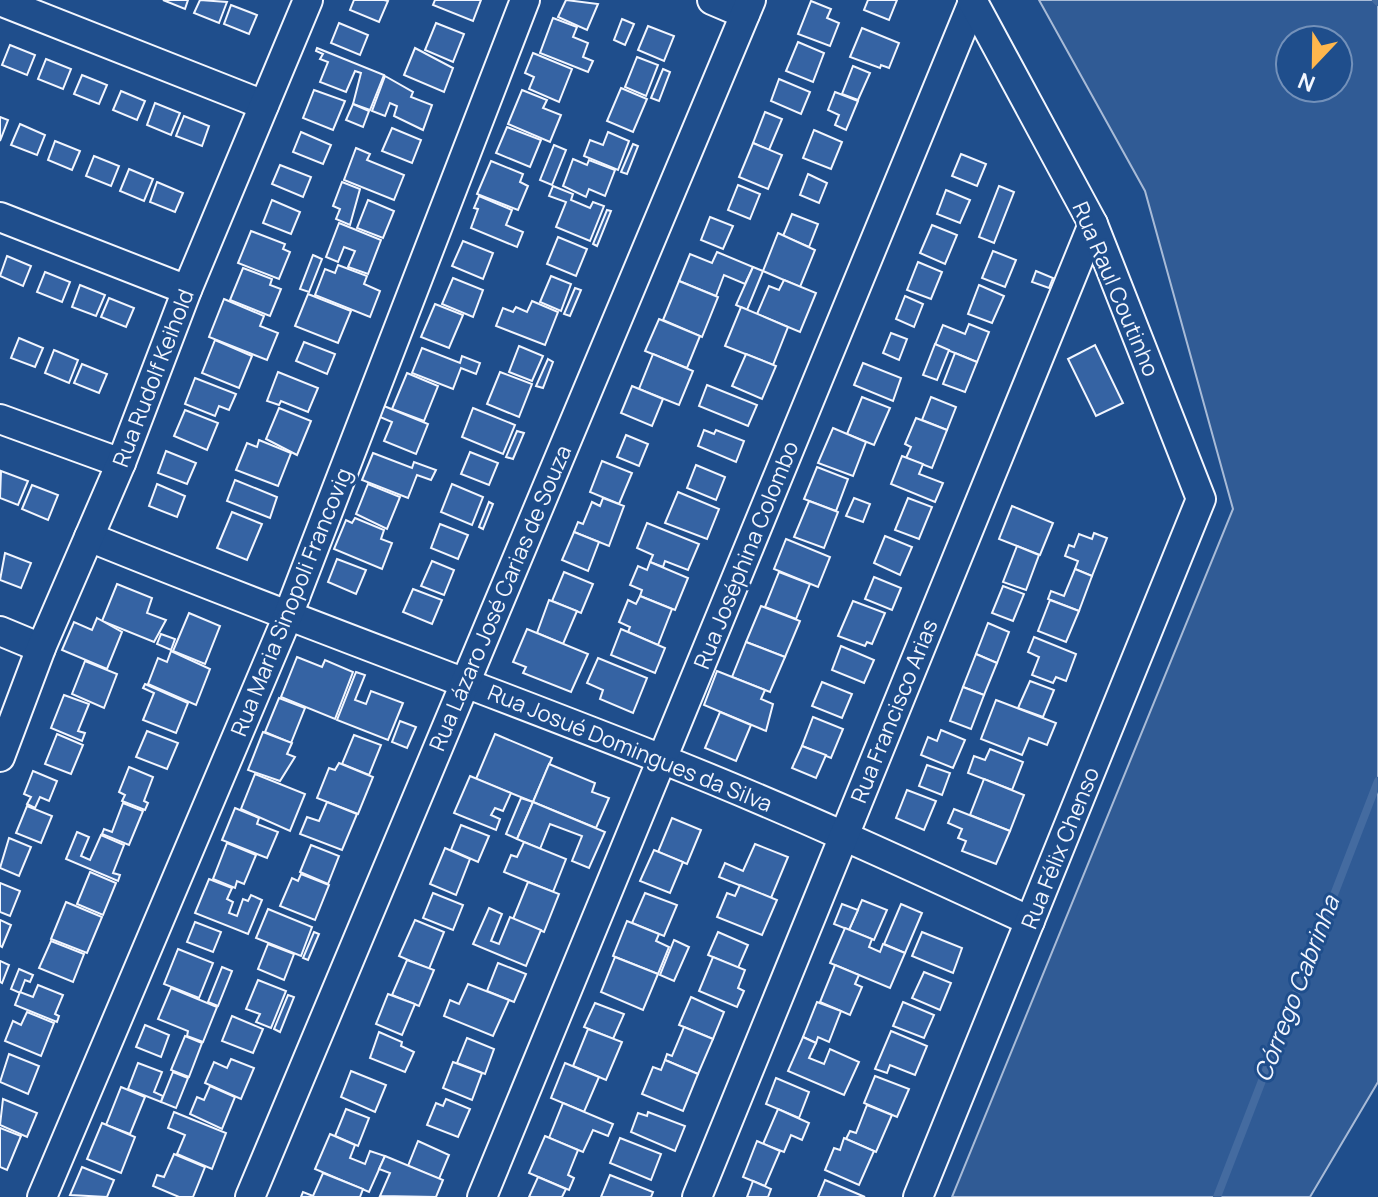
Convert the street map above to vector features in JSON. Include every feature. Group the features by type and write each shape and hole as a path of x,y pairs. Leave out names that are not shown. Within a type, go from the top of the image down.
{"street":[{"name":"Rua Rudolf Keihold","path":"0,757 41,648 121,463 187,290 308,0"},
{"name":"Rua Maria Sinopoli Francovig","path":"42,1197 287,618 525,0"},
{"path":"712,0 748,7"},
{"path":"0,1 264,105"},
{"name":"Rua Raul Coutinho","path":"972,1 1093,224 1201,499"},
{"name":"Rua Joséphina Colombo","path":"482,1197 972,1"},
{"name":"Rua Lázaro José Carias de Souza","path":"250,1197 748,7"},
{"path":"0,217 187,290"},
{"name":"Rua Francisco Arias","path":"697,1197 1093,224"},
{"path":"0,419 121,463"},
{"name":"Rua Félix Chenso","path":"918,1197 1201,499"},
{"name":"Rua Josué Domingues da Silva","path":"89,537 287,618 465,682 662,760 844,835 1030,921"},
{"path":"0,631 41,648"}],"shaded area":[{"path":"1039,0 1378,0 1378,1082 1310,1197 952,1197 1233,509 1145,191"}],"building":[{"path":"163,0 188,0 185,9"},
{"path":"200,0 227,2 219,23 194,13"},
{"path":"354,0 388,1 379,22 350,10"},
{"path":"435,0 481,0 473,21 433,5"},
{"path":"566,0 598,4 587,30 558,17"},
{"path":"868,0 897,0 889,20 864,10"},
{"path":"811,1 831,9 827,18 839,23 830,46 798,34"},
{"path":"231,5 257,15 249,34 224,24"},
{"path":"553,18 577,27 573,37 588,43 583,57 593,61 588,72 540,53"},
{"path":"622,19 634,24 625,45 614,40"},
{"path":"339,23 368,35 360,55 331,43"},
{"path":"436,23 464,34 453,62 425,50"},
{"path":"648,26 674,36 664,61 638,50"},
{"path":"862,28 899,43 889,68 881,65 880,68 850,57"},
{"path":"798,42 824,53 813,82 786,71"},
{"path":"10,45 35,55 27,75 2,65"},
{"path":"317,48 384,75 370,110 353,104 361,73 355,71 346,92 320,82 328,62 320,59 323,54 316,51"},
{"path":"415,48 453,68 444,92 404,75"},
{"path":"533,53 572,69 559,102 529,89 534,77 525,73"},
{"path":"637,57 658,65 646,96 625,87"},
{"path":"46,59 71,69 63,89 38,79"},
{"path":"853,66 870,73 858,100 842,94"},
{"path":"663,69 670,72 659,101 651,98"},
{"path":"82,75 107,85 99,104 74,94"},
{"path":"385,76 413,92 411,97 432,105 423,130 394,116 397,106 390,103 385,116 372,111"},
{"path":"779,79 810,92 801,114 771,101"},
{"path":"621,88 647,99 633,132 607,121"},
{"path":"314,90 345,101 333,130 303,118"},
{"path":"522,90 547,100 543,108 561,115 550,142 508,124"},
{"path":"121,91 145,101 137,120 113,110"},
{"path":"835,92 858,101 846,130 835,125 839,115 828,110"},
{"path":"155,103 180,113 171,135 147,125"},
{"path":"353,104 369,111 363,127 346,120"},
{"path":"765,112 782,119 769,150 753,143"},
{"path":"184,116 209,126 202,146 176,136"},
{"path":"0,117 8,120 0,141"},
{"path":"20,124 45,135 37,155 11,145"},
{"path":"507,127 541,140 530,167 496,153"},
{"path":"392,128 421,140 412,163 382,151"},
{"path":"814,130 842,142 831,169 803,158"},
{"path":"301,132 331,145 323,164 293,152"},
{"path":"608,132 629,141 618,170 584,156 590,140 603,145"},
{"path":"55,141 80,151 72,170 48,160"},
{"path":"753,143 782,155 768,189 739,177"},
{"path":"633,144 638,146 627,174 621,172"},
{"path":"554,145 566,150 552,185 540,180"},
{"path":"356,148 370,154 367,160 404,175 394,200 344,180"},
{"path":"961,154 986,164 977,186 952,176"},
{"path":"94,156 119,166 111,186 86,176"},
{"path":"573,159 587,165 589,160 615,170 605,196 589,189 586,197 563,186"},
{"path":"491,161 523,174 520,182 528,186 518,210 477,194"},
{"path":"280,165 311,177 303,197 272,184"},
{"path":"129,169 153,179 144,201 120,191"},
{"path":"808,174 827,183 819,203 800,195"},
{"path":"157,182 183,193 175,212 150,202"},
{"path":"342,182 360,189 350,225 336,219 340,209 333,206"},
{"path":"738,185 760,194 750,219 728,210"},
{"path":"553,186 573,194 571,200 590,208 593,202 604,206 590,241 556,227 566,202 549,196"},
{"path":"999,186 1014,192 994,243 979,237"},
{"path":"946,190 970,200 960,223 937,214"},
{"path":"479,196 512,210 506,225 523,232 517,247 471,228"},
{"path":"272,200 300,212 291,234 263,223"},
{"path":"368,200 394,211 383,238 357,228"},
{"path":"607,210 611,211 597,246 593,244"},
{"path":"792,214 818,224 809,247 783,236"},
{"path":"710,217 733,226 723,249 701,240"},
{"path":"339,223 381,240 368,274 348,267 355,251 344,247 338,262 326,257"},
{"path":"932,225 957,235 945,264 920,253"},
{"path":"251,231 285,244 283,249 290,252 279,279 238,263"},
{"path":"778,233 815,250 800,287 763,271"},
{"path":"558,237 587,249 576,276 547,264"},
{"path":"463,241 493,253 483,279 452,266"},
{"path":"993,251 1016,260 1005,287 982,278"},
{"path":"717,252 753,267 745,284 724,275 716,296 679,281 690,254 712,263"},
{"path":"313,255 322,259 309,292 300,289"},
{"path":"7,256 31,266 23,286 0,276"},
{"path":"918,262 942,272 931,299 907,290"},
{"path":"338,265 367,276 364,284 380,291 370,317 315,295 325,269 335,273"},
{"path":"753,267 763,271 747,310 736,305"},
{"path":"243,268 272,279 270,285 281,289 270,316 230,300"},
{"path":"1036,271 1053,278 1049,288 1032,282"},
{"path":"45,272 70,282 62,302 37,292"},
{"path":"551,276 571,284 561,311 540,302"},
{"path":"453,278 483,290 473,317 442,304"},
{"path":"784,280 816,293 800,332 757,314 769,286 779,290"},
{"path":"679,281 718,297 702,337 663,320"},
{"path":"80,285 105,295 96,316 72,307"},
{"path":"979,285 1004,296 992,323 968,314"},
{"path":"575,288 581,290 570,316 564,314"},
{"path":"308,294 351,311 338,343 295,326"},
{"path":"905,296 923,304 914,327 896,319"},
{"path":"109,298 134,308 126,327 101,317"},
{"path":"224,299 264,316 260,326 278,333 267,360 209,337"},
{"path":"532,301 558,312 545,345 496,326 503,308 513,312 516,307 527,312"},
{"path":"435,304 463,315 449,348 421,337"},
{"path":"741,307 788,327 773,365 725,346"},
{"path":"659,319 700,336 687,368 645,351"},
{"path":"969,324 989,332 977,362 935,345 943,325 965,334"},
{"path":"891,333 907,339 899,360 883,353"},
{"path":"19,338 43,348 35,367 11,358"},
{"path":"215,340 252,356 239,388 202,373"},
{"path":"304,342 335,354 327,374 296,361"},
{"path":"935,344 949,350 937,380 923,375"},
{"path":"1095,345 1123,403 1096,416 1068,359"},
{"path":"519,346 543,356 532,381 509,372"},
{"path":"422,348 460,363 462,356 480,363 476,374 461,368 453,389 412,373"},
{"path":"54,350 78,360 69,383 45,373"},
{"path":"955,353 977,362 965,392 943,384"},
{"path":"653,354 693,371 679,405 639,389"},
{"path":"746,354 776,366 762,399 732,386"},
{"path":"548,359 553,362 543,388 536,386"},
{"path":"863,363 901,378 893,401 854,385"},
{"path":"82,364 107,374 99,393 74,383"},
{"path":"278,372 318,388 308,412 281,401 279,405 267,401"},
{"path":"500,372 532,384 519,417 487,404"},
{"path":"407,373 438,386 424,421 392,409"},
{"path":"195,378 236,394 229,410 219,406 215,416 185,404"},
{"path":"707,385 757,405 748,426 699,406"},
{"path":"632,386 663,399 652,426 621,413"},
{"path":"862,397 890,408 874,445 847,434"},
{"path":"931,397 956,407 947,430 922,420"},
{"path":"384,406 428,424 416,454 384,441 392,422 380,417"},
{"path":"279,408 311,421 297,455 266,439"},
{"path":"473,408 515,425 503,454 462,437"},
{"path":"185,410 218,423 207,450 174,436"},
{"path":"916,418 947,430 932,468 906,458 911,447 905,444"},
{"path":"833,428 866,442 853,476 818,463"},
{"path":"704,430 714,434 716,430 744,441 736,462 698,446"},
{"path":"517,431 524,433 513,459 506,457"},
{"path":"626,435 648,444 639,466 617,457"},
{"path":"259,440 291,453 278,486 236,470 247,443 257,447"},
{"path":"166,451 196,463 187,484 158,473"},
{"path":"470,452 498,463 489,485 461,474"},
{"path":"373,453 412,468 414,462 436,470 431,480 417,475 408,498 362,480"},
{"path":"902,456 923,464 919,474 943,483 935,502 891,484"},
{"path":"602,461 632,473 619,504 590,492"},
{"path":"696,465 725,477 716,500 687,488"},
{"path":"817,467 848,479 836,511 804,499"},
{"path":"1,471 28,481 18,505 0,498"},
{"path":"235,480 277,497 270,518 227,501"},
{"path":"157,484 185,496 177,517 149,506"},
{"path":"368,484 400,497 387,529 356,514"},
{"path":"452,484 483,497 472,525 441,512"},
{"path":"32,485 58,495 48,520 22,509"},
{"path":"678,492 719,509 707,539 665,523"},
{"path":"603,498 624,506 609,546 574,532 578,522 583,524 592,502 600,506"},
{"path":"854,498 870,504 863,522 846,516"},
{"path":"908,498 932,507 919,539 895,530"},
{"path":"809,501 838,512 824,548 794,537"},
{"path":"489,502 493,504 483,529 479,527"},
{"path":"1012,506 1053,523 1040,555 999,539"},
{"path":"232,512 262,524 247,560 217,548"},
{"path":"355,518 384,530 381,539 392,543 382,569 334,549 346,520 352,523"},
{"path":"647,523 699,544 688,570 665,561 663,567 650,562 653,555 637,548"},
{"path":"440,524 468,535 458,559 431,548"},
{"path":"574,532 599,542 588,571 562,560"},
{"path":"1094,533 1107,538 1092,576 1075,569 1078,561 1065,556 1069,545 1074,547 1079,534 1092,539"},
{"path":"885,536 912,547 900,575 874,563"},
{"path":"786,539 830,557 818,587 774,569"},
{"path":"1017,546 1039,555 1026,590 1003,582"},
{"path":"5,553 31,563 21,588 0,580"},
{"path":"337,559 366,570 356,594 328,582"},
{"path":"432,561 454,570 444,595 421,586"},
{"path":"650,562 688,578 675,610 640,596 642,590 630,585 638,566 647,570"},
{"path":"1075,569 1092,576 1079,611 1048,599 1051,591 1064,596"},
{"path":"564,572 593,584 581,613 552,601"},
{"path":"779,572 810,584 796,619 765,607"},
{"path":"874,577 901,588 892,610 865,599"},
{"path":"117,584 152,598 147,613 166,620 154,642 102,621"},
{"path":"1003,586 1024,594 1013,621 992,613"},
{"path":"413,589 442,600 432,624 403,612"},
{"path":"640,596 672,609 658,645 628,632 630,627 619,622 628,600 636,604"},
{"path":"549,600 577,611 563,644 537,633"},
{"path":"1050,600 1079,611 1066,642 1038,631"},
{"path":"853,601 885,613 872,644 867,642 865,646 838,636"},
{"path":"761,606 800,621 785,657 746,642"},
{"path":"189,613 220,626 205,664 173,651"},
{"path":"97,618 122,632 107,669 62,650 74,622 92,630"},
{"path":"988,623 1009,632 997,663 976,654"},
{"path":"527,629 588,654 571,692 523,673 526,667 513,662"},
{"path":"621,629 665,648 655,673 611,655"},
{"path":"161,634 175,639 171,650 157,644"},
{"path":"1034,637 1076,654 1066,681 1056,677 1053,683 1032,675 1039,657 1028,652"},
{"path":"746,642 785,657 770,692 732,677"},
{"path":"841,646 874,660 864,683 832,670"},
{"path":"171,651 210,669 196,705 148,684 158,658 167,662"},
{"path":"976,654 997,663 984,695 963,687"},
{"path":"297,657 322,667 325,660 353,672 335,719 281,697"},
{"path":"598,658 647,678 633,713 600,699 603,690 587,683"},
{"path":"85,661 117,674 104,708 72,694"},
{"path":"717,671 765,690 761,699 773,704 766,731 704,705"},
{"path":"356,672 365,675 355,700 366,704 371,691 403,703 388,740 337,720"},
{"path":"1030,681 1054,690 1043,717 1018,708"},
{"path":"822,682 852,694 842,718 812,706"},
{"path":"145,684 188,703 176,733 143,720 154,693 143,688"},
{"path":"963,687 984,695 971,729 950,721"},
{"path":"64,695 89,704 78,731 85,733 82,741 51,728"},
{"path":"279,698 305,708 291,743 265,732"},
{"path":"996,700 1056,723 1047,745 1029,738 1022,755 981,739"},
{"path":"720,712 751,725 736,761 705,748"},
{"path":"813,717 843,729 831,758 802,746"},
{"path":"400,721 416,727 407,748 392,742"},
{"path":"941,730 965,740 953,768 921,755 928,737 937,741"},
{"path":"147,731 178,743 167,769 136,757"},
{"path":"263,732 292,743 287,754 295,757 280,781 248,770"},
{"path":"57,734 83,745 71,774 45,764"},
{"path":"495,734 552,758 533,802 476,779"},
{"path":"354,735 381,745 369,775 342,764"},
{"path":"802,746 826,755 816,778 792,768"},
{"path":"990,749 1023,762 1012,790 968,773 974,756 985,760"},
{"path":"339,763 373,777 358,814 317,798 329,768 335,770"},
{"path":"549,764 595,783 592,792 609,798 596,828 533,802"},
{"path":"927,765 950,773 942,795 919,786"},
{"path":"129,767 153,777 144,801 148,803 145,810 122,801 125,795 119,792"},
{"path":"33,771 57,781 49,801 40,797 35,808 27,804 31,797 24,794"},
{"path":"255,774 305,794 290,831 241,809"},
{"path":"470,776 511,793 503,811 495,808 491,815 500,819 496,830 454,813"},
{"path":"984,779 1024,795 1010,831 970,815"},
{"path":"907,790 936,801 924,830 896,818"},
{"path":"521,798 533,802 517,839 506,834"},
{"path":"327,802 357,814 342,850 300,834 307,817 319,821"},
{"path":"533,802 605,832 589,868 572,861 582,836 550,824 540,849 517,839"},
{"path":"123,803 143,811 129,845 102,834 104,829 112,832"},
{"path":"27,806 52,816 41,843 16,833"},
{"path":"235,808 259,818 257,824 278,832 267,858 222,840"},
{"path":"954,809 1010,831 996,864 962,851 966,841 958,838 962,829 948,823"},
{"path":"672,818 701,830 687,864 658,852"},
{"path":"461,825 489,836 478,862 451,850"},
{"path":"77,832 89,837 81,856 90,860 101,835 124,845 113,873 120,875 118,881 66,859"},
{"path":"9,838 31,847 19,876 0,868"},
{"path":"524,842 566,859 553,892 504,872 511,855 517,857"},
{"path":"227,843 256,855 244,884 237,881 235,888 213,879"},
{"path":"755,844 788,857 771,898 719,877 725,863 743,871"},
{"path":"311,845 339,856 328,884 300,872"},
{"path":"445,848 470,859 456,895 430,884"},
{"path":"654,850 683,862 670,893 640,881"},
{"path":"90,872 116,883 103,915 77,904"},
{"path":"301,874 329,885 315,920 280,906 292,878 298,881"},
{"path":"209,879 232,888 227,899 233,902 229,913 237,916 243,899 248,901 251,895 262,900 248,934 195,913"},
{"path":"528,882 559,894 544,932 513,919"},
{"path":"0,883 20,891 10,916 0,912"},
{"path":"740,885 777,900 762,935 717,917 727,893 735,896"},
{"path":"433,893 463,905 453,930 423,918"},
{"path":"645,893 677,905 664,936 632,923"},
{"path":"862,900 887,910 874,940 849,930"},
{"path":"66,902 102,917 87,953 51,939"},
{"path":"842,904 858,910 849,930 834,924"},
{"path":"901,904 922,913 905,953 884,944"},
{"path":"489,908 502,914 491,941 499,944 510,917 541,930 526,966 473,944"},
{"path":"268,909 312,927 301,956 256,938"},
{"path":"0,920 11,925 2,947 0,946"},
{"path":"415,920 444,932 429,969 399,956"},
{"path":"627,921 659,934 656,941 669,947 658,974 613,956"},
{"path":"195,922 221,932 213,952 187,942"},
{"path":"845,928 872,939 869,947 880,952 883,944 905,953 890,988 830,963"},
{"path":"314,932 319,934 308,960 303,958"},
{"path":"718,932 748,945 738,968 708,955"},
{"path":"922,932 962,948 953,973 912,956"},
{"path":"674,940 689,947 674,981 660,975"},
{"path":"51,941 84,954 73,982 39,968"},
{"path":"268,944 294,954 284,980 258,969"},
{"path":"178,949 213,963 199,998 164,984"},
{"path":"615,957 658,974 643,1010 601,992"},
{"path":"713,957 745,970 738,988 744,991 737,1007 699,991"},
{"path":"407,960 434,970 419,1006 392,995"},
{"path":"0,961 9,965 2,983 0,982"},
{"path":"498,963 526,974 514,1002 487,991"},
{"path":"835,965 859,975 855,984 862,987 850,1015 820,1002"},
{"path":"222,967 232,971 218,1006 208,1002"},
{"path":"19,969 33,975 30,982 25,980 20,993 11,989"},
{"path":"924,972 951,983 940,1010 912,998"},
{"path":"258,980 286,991 271,1028 256,1022 260,1014 246,1009"},
{"path":"468,984 509,1000 493,1036 444,1016 450,1000 459,1004"},
{"path":"38,985 63,995 55,1014 59,1016 57,1022 15,1005 20,992 33,997"},
{"path":"171,988 217,1007 203,1042 187,1036 188,1031 158,1019"},
{"path":"388,994 415,1004 402,1035 376,1024"},
{"path":"288,995 294,997 280,1032 274,1029"},
{"path":"691,997 724,1012 713,1039 679,1025"},
{"path":"817,1002 841,1011 829,1042 818,1037 816,1043 803,1037"},
{"path":"903,1002 934,1015 924,1038 893,1026"},
{"path":"595,1003 624,1014 613,1039 584,1027"},
{"path":"27,1012 54,1023 41,1056 5,1041 13,1021 21,1025"},
{"path":"232,1016 263,1029 253,1053 222,1041"},
{"path":"145,1025 169,1035 161,1057 136,1047"},
{"path":"684,1027 713,1039 698,1074 665,1060 667,1054 672,1056"},
{"path":"588,1029 622,1042 606,1080 573,1066"},
{"path":"891,1031 927,1046 915,1075 890,1065 887,1073 875,1069"},
{"path":"379,1032 402,1042 401,1046 414,1052 405,1072 370,1058"},
{"path":"185,1036 202,1043 189,1077 171,1070"},
{"path":"803,1037 816,1043 809,1058 824,1064 830,1049 859,1062 844,1095 788,1071"},
{"path":"467,1038 494,1049 485,1074 457,1063"},
{"path":"9,1054 39,1066 28,1094 0,1082"},
{"path":"231,1059 254,1068 241,1099 205,1083 214,1062 227,1068"},
{"path":"665,1060 698,1074 683,1111 642,1094 653,1067 661,1070"},
{"path":"453,1062 482,1073 472,1100 443,1088"},
{"path":"138,1063 162,1072 154,1092 163,1096 161,1102 128,1089"},
{"path":"565,1063 599,1077 584,1112 551,1098"},
{"path":"351,1071 386,1085 375,1112 341,1097"},
{"path":"173,1072 188,1078 176,1108 161,1102"},
{"path":"875,1076 909,1089 897,1117 864,1103"},
{"path":"776,1078 809,1092 799,1118 766,1104"},
{"path":"210,1086 235,1097 222,1129 190,1114 197,1097 204,1100"},
{"path":"121,1087 145,1097 130,1134 106,1125"},
{"path":"3,1099 37,1113 27,1137 0,1125"},
{"path":"446,1099 470,1109 458,1137 427,1125 436,1103 443,1106"},
{"path":"563,1103 613,1124 608,1136 593,1130 583,1152 549,1138"},
{"path":"867,1105 892,1115 876,1152 846,1139 850,1131 856,1133"},
{"path":"346,1109 369,1118 358,1146 335,1136"},
{"path":"778,1109 809,1123 802,1140 791,1135 784,1152 763,1144"},
{"path":"174,1112 226,1133 212,1169 177,1154 185,1135 168,1128"},
{"path":"648,1112 685,1126 675,1151 631,1132 638,1113 647,1116"},
{"path":"102,1123 135,1137 121,1173 87,1159"},
{"path":"0,1128 21,1136 7,1170 0,1167"},
{"path":"330,1134 355,1145 350,1158 365,1164 370,1151 385,1156 369,1192 315,1169"},
{"path":"545,1136 578,1150 568,1175 574,1178 569,1190 529,1173"},
{"path":"620,1138 661,1154 651,1180 610,1163"},
{"path":"844,1138 874,1151 859,1185 825,1170 834,1148 840,1150"},
{"path":"418,1141 449,1155 439,1179 408,1166"},
{"path":"757,1141 780,1151 765,1186 743,1177"},
{"path":"174,1154 205,1167 193,1197 179,1197 153,1186 157,1175 164,1177"},
{"path":"385,1156 443,1180 436,1197 380,1196 390,1173 379,1169"},
{"path":"82,1167 114,1180 107,1197 70,1195"},
{"path":"323,1173 363,1189 360,1197 301,1197 303,1192 313,1196"},
{"path":"610,1175 653,1192 651,1197 601,1197"},
{"path":"538,1177 566,1189 562,1197 529,1197"},
{"path":"825,1180 865,1197 818,1197"},
{"path":"753,1181 771,1189 768,1197 747,1197"}],"waterway":[{"name":"Córrego Cabrinha","path":"1217,1197 1378,781"}]}
